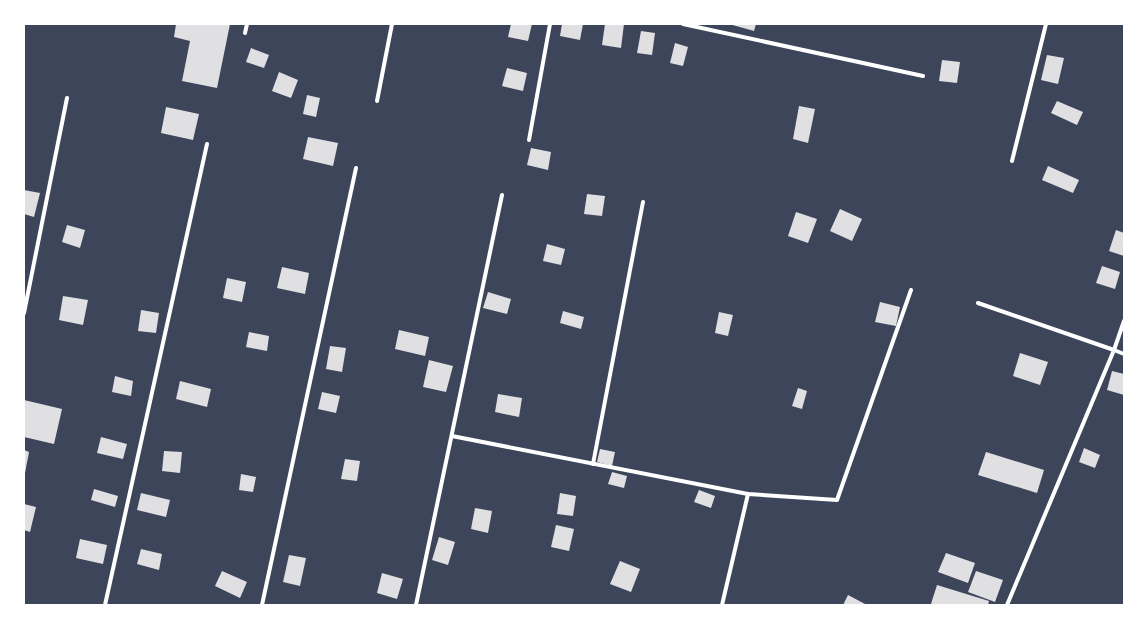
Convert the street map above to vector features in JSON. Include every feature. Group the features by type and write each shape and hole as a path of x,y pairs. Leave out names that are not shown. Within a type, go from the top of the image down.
{"lane":[{"path":"245,32 247,24"},
{"path":"377,101 392,24"},
{"path":"529,140 550,24"},
{"path":"683,24 923,76"},
{"path":"1012,161 1046,24"},
{"path":"24,313 67,98"},
{"path":"105,605 207,144"},
{"path":"262,605 356,168"},
{"path":"416,605 502,195"},
{"path":"593,464 643,202"},
{"path":"452,436 748,494 837,500 911,290"},
{"path":"978,302 1124,354"},
{"path":"1007,605 1114,350 1124,321"},
{"path":"722,605 748,494"}],"shaded area":[{"path":"24,24 1124,24 1124,605 24,605"}],"building":[{"path":"176,24 230,24 217,88 182,81 190,41 174,37"},
{"path":"511,24 532,24 528,41 508,37"},
{"path":"562,24 583,24 580,40 560,36"},
{"path":"605,24 624,24 621,48 602,45"},
{"path":"729,24 756,24 754,31"},
{"path":"641,31 655,33 652,55 637,53"},
{"path":"675,43 688,47 683,66 670,63"},
{"path":"251,48 269,55 264,68 246,62"},
{"path":"1047,55 1064,58 1058,84 1041,80"},
{"path":"942,60 960,62 957,83 939,81"},
{"path":"507,68 527,73 523,91 502,86"},
{"path":"279,72 298,80 291,98 272,91"},
{"path":"307,95 320,98 316,117 303,114"},
{"path":"1057,101 1083,112 1077,125 1051,113"},
{"path":"799,106 815,109 808,143 793,139"},
{"path":"166,107 199,114 193,140 161,133"},
{"path":"308,137 338,143 333,166 303,159"},
{"path":"531,148 551,152 548,170 527,165"},
{"path":"1048,166 1079,180 1073,193 1042,180"},
{"path":"24,190 40,193 34,217 24,214"},
{"path":"587,194 605,196 602,216 584,214"},
{"path":"840,209 862,219 852,241 830,231"},
{"path":"796,212 817,219 808,243 788,236"},
{"path":"67,225 85,230 80,248 62,242"},
{"path":"1116,230 1124,233 1124,256 1109,251"},
{"path":"547,244 565,249 561,265 543,261"},
{"path":"1102,266 1120,272 1115,289 1096,283"},
{"path":"282,267 309,273 305,294 277,288"},
{"path":"227,278 246,282 242,302 223,298"},
{"path":"488,292 511,299 507,314 483,308"},
{"path":"63,296 88,300 83,325 59,320"},
{"path":"880,302 900,307 896,326 875,322"},
{"path":"141,310 159,313 156,333 138,331"},
{"path":"563,311 584,317 581,329 560,323"},
{"path":"719,312 733,315 728,336 715,333"},
{"path":"399,330 429,337 425,356 395,349"},
{"path":"249,332 269,336 267,351 246,347"},
{"path":"330,346 346,348 342,372 326,369"},
{"path":"1020,353 1048,362 1040,385 1013,376"},
{"path":"429,360 453,366 446,392 423,387"},
{"path":"1112,371 1124,374 1124,395 1107,390"},
{"path":"115,376 133,381 131,396 112,392"},
{"path":"180,381 211,389 207,407 176,399"},
{"path":"798,388 807,391 802,409 792,406"},
{"path":"322,392 340,396 336,413 318,409"},
{"path":"498,394 522,398 519,417 495,412"},
{"path":"24,400 62,409 54,444 24,437"},
{"path":"101,437 127,444 123,459 97,453"},
{"path":"1084,448 1100,455 1095,468 1079,462"},
{"path":"600,449 615,452 612,466 597,462"},
{"path":"24,450 29,452 25,473 24,473"},
{"path":"164,451 182,452 180,473 162,471"},
{"path":"986,452 1044,470 1037,493 978,475"},
{"path":"345,459 360,461 357,481 341,479"},
{"path":"612,472 627,476 624,488 608,484"},
{"path":"241,474 256,477 253,492 239,490"},
{"path":"94,489 118,496 115,507 91,500"},
{"path":"699,490 715,496 711,508 694,502"},
{"path":"141,493 170,500 166,517 137,510"},
{"path":"560,493 576,496 573,516 557,514"},
{"path":"24,504 36,507 30,532 24,530"},
{"path":"475,508 492,511 488,533 471,529"},
{"path":"556,525 574,529 569,551 551,547"},
{"path":"439,537 455,542 448,565 432,560"},
{"path":"80,539 107,545 103,564 76,558"},
{"path":"141,549 162,554 159,570 137,564"},
{"path":"946,553 975,563 968,583 938,572"},
{"path":"289,555 306,558 300,586 283,582"},
{"path":"620,561 640,569 631,592 610,584"},
{"path":"222,571 247,582 240,598 215,586"},
{"path":"976,571 1003,580 995,602 968,592"},
{"path":"382,573 403,579 397,599 377,593"},
{"path":"937,585 989,601 988,605 931,604"},
{"path":"848,595 867,605 843,605"}]}
